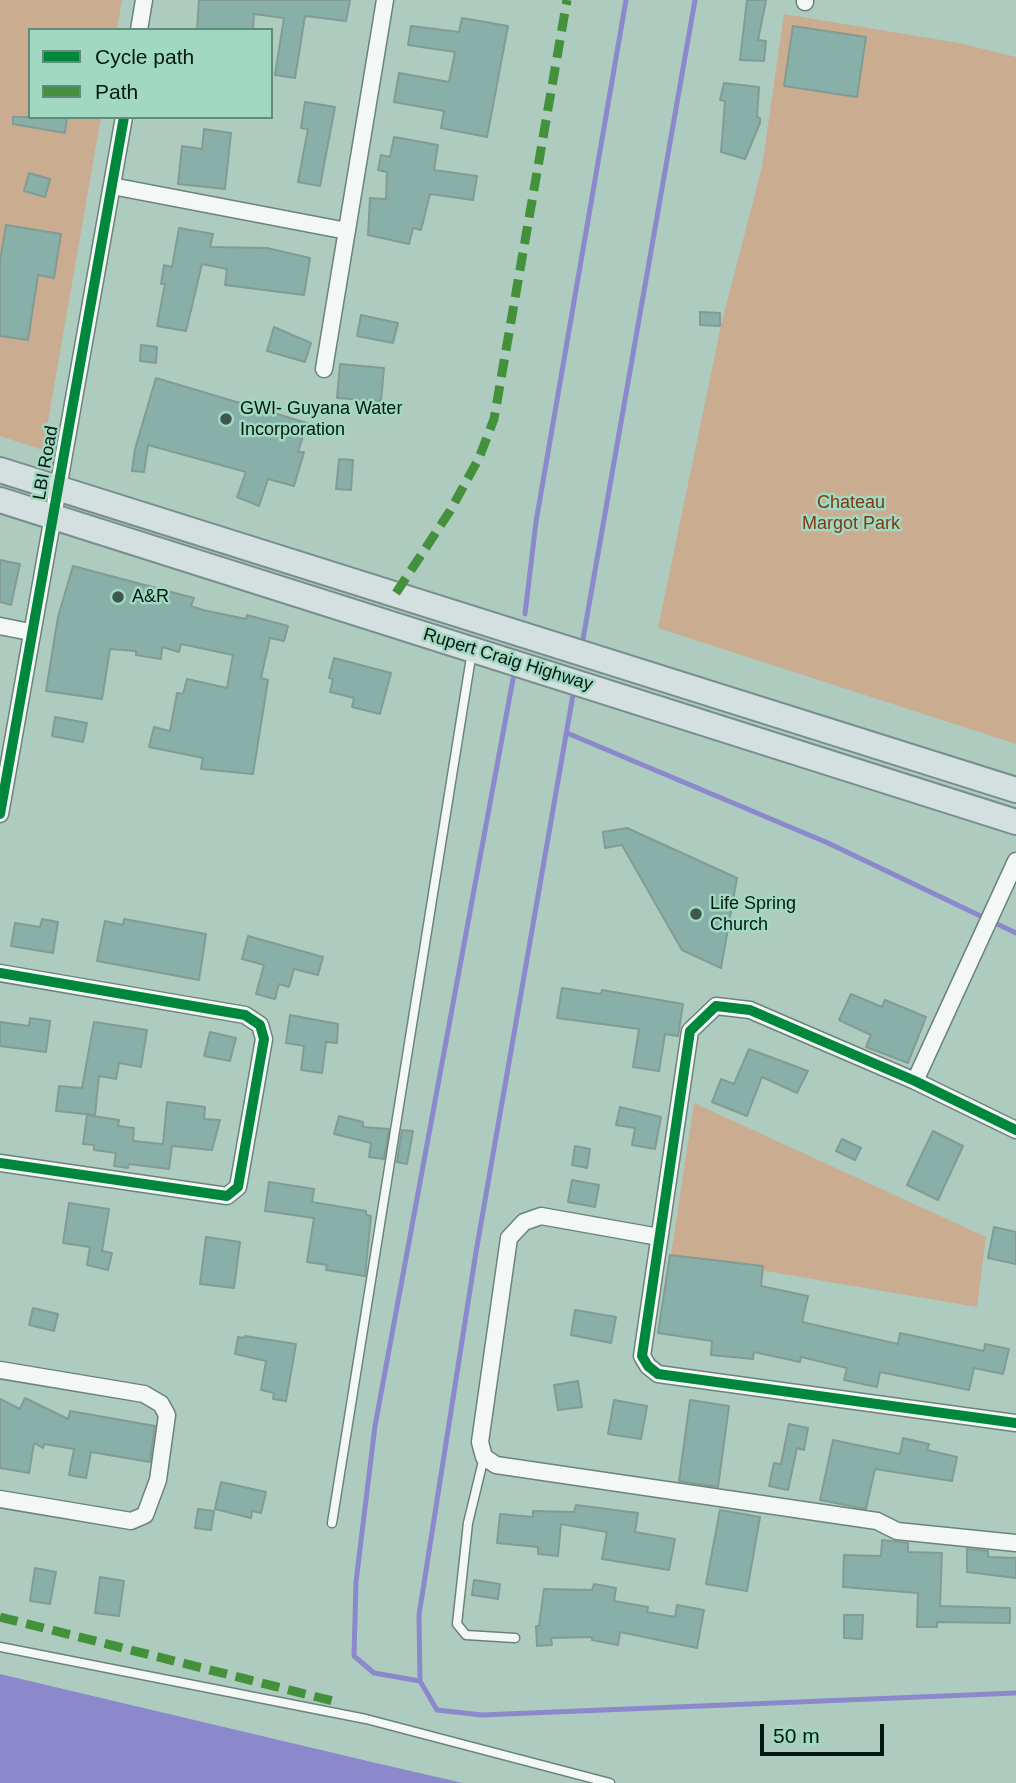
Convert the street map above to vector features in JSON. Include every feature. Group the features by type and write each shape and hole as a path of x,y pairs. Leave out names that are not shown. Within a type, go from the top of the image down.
{"main road":[{"name":"Rupert Craig Highway","path":"0,470 1016,790"},
{"name":"Rupert Craig Highway","path":"0,500 1016,822"}],"street":[{"path":"139,28 144,0"},
{"path":"324,369 385,0"},
{"name":"LBI Road","path":"0,814 30,632 54,517 124,119"},
{"path":"112,186 346,231"},
{"path":"0,626 30,632"},
{"path":"915,1081 1016,861"},
{"path":"0,973 245,1014 260,1025 264,1039 238,1186 227,1196 0,1163"},
{"path":"1016,1130 915,1081 750,1010 716,1006 690,1031 642,1356 648,1366 658,1374 1016,1423"},
{"path":"659,1237 541,1216 524,1222 509,1238 480,1442 484,1457 496,1465 877,1521 897,1531 1016,1543"},
{"path":"0,1370 144,1394 161,1404 167,1415 159,1480 145,1515 131,1521 0,1499"}],"lane":[{"path":"332,1523 472,648"},
{"path":"484,1457 468,1523 457,1624 466,1635 515,1638"},
{"path":"0,1647 366,1719 610,1783"}],"green space":[{"path":"0,0 122,0 117,28 28,28 28,119 101,119 43,450 0,436"},
{"name":"Chateau Margot Park","path":"784,14 959,43 1016,57 1016,744 658,628 722,321 762,167"},
{"path":"694,1103 986,1237 977,1307 671,1255"}],"shaded area":[{"path":"0,1674 376,1763 463,1783 0,1783"}],"building":[{"path":"199,0 350,0 346,21 305,16 295,78 275,75 284,18 254,14 253,28 197,28"},
{"path":"747,0 766,0 758,40 766,41 764,61 740,60"},
{"path":"462,18 508,26 487,137 441,128 444,111 394,102 399,73 449,82 455,52 408,45 411,26 459,32"},
{"path":"793,26 866,37 857,97 784,86"},
{"path":"724,83 759,87 757,117 760,118 760,123 745,159 721,152 725,101 720,100"},
{"path":"305,102 335,107 320,186 298,182 308,129 301,128"},
{"path":"13,117 67,119 65,133 13,124"},
{"path":"204,129 231,133 225,189 178,184 182,146 202,149"},
{"path":"394,137 438,145 434,170 477,176 473,200 430,194 421,230 413,228 409,244 368,235 370,198 386,199 387,172 378,170 381,155 390,157"},
{"path":"29,173 50,179 45,197 24,191"},
{"path":"6,225 61,234 54,278 38,275 28,340 0,336 0,261"},
{"path":"179,228 213,234 210,247 267,248 310,258 304,295 225,285 227,269 202,264 186,331 157,326 165,284 161,284 164,265 172,267"},
{"path":"700,312 720,313 720,326 700,325"},
{"path":"361,315 398,323 393,343 357,336"},
{"path":"274,327 311,343 305,362 267,351"},
{"path":"141,345 157,347 156,363 140,361"},
{"path":"340,364 384,368 381,401 337,398"},
{"path":"156,378 307,423 298,452 304,452 294,486 268,479 259,506 237,497 246,472 148,445 144,472 132,471 135,449"},
{"path":"339,459 353,460 351,490 336,489"},
{"path":"0,560 20,564 11,605 0,602"},
{"path":"73,566 194,598 191,606 203,610 246,619 247,615 288,626 284,641 270,638 261,678 268,680 253,774 201,769 203,758 149,747 154,727 170,731 177,693 183,694 187,679 227,688 233,655 181,644 179,652 162,647 161,659 136,655 136,651 110,649 102,699 46,691 58,617"},
{"path":"334,658 391,673 380,714 352,707 354,698 330,692 333,679 329,678"},
{"path":"55,717 87,723 83,742 52,736"},
{"name":"Life Spring Church","path":"627,828 737,878 721,968 682,950 622,845 605,848 603,832"},
{"path":"42,919 58,922 53,953 11,946 15,923 40,927"},
{"path":"124,919 206,934 199,980 97,961 105,921 123,925"},
{"path":"248,936 323,957 318,975 294,969 289,987 279,984 275,999 256,994 264,965 242,959"},
{"path":"562,988 601,994 602,990 683,1004 678,1036 665,1034 659,1071 633,1067 639,1029 557,1018"},
{"path":"851,994 882,1007 885,1000 926,1017 908,1063 866,1047 871,1035 839,1020"},
{"path":"290,1015 338,1024 337,1043 326,1042 322,1073 301,1070 304,1046 286,1043"},
{"path":"30,1018 50,1021 46,1052 0,1046 0,1022 29,1026"},
{"path":"94,1022 147,1030 141,1067 119,1063 116,1079 99,1076 95,1115 56,1111 59,1086 82,1088"},
{"path":"210,1032 236,1038 230,1061 204,1056"},
{"path":"749,1049 808,1071 797,1093 762,1077 747,1116 712,1102 721,1079 734,1084"},
{"path":"167,1102 205,1107 204,1119 220,1120 212,1150 172,1146 169,1169 129,1164 128,1168 114,1166 116,1153 94,1150 94,1145 83,1144 87,1115 119,1120 118,1126 134,1128 133,1141 163,1144"},
{"path":"620,1107 661,1117 655,1149 632,1145 635,1128 616,1125"},
{"path":"339,1116 363,1122 363,1127 389,1129 384,1159 369,1157 371,1143 334,1134"},
{"path":"402,1130 413,1131 407,1164 397,1162"},
{"path":"933,1131 963,1146 938,1200 907,1185"},
{"path":"842,1139 861,1148 855,1160 836,1151"},
{"path":"575,1146 590,1149 587,1168 572,1165"},
{"path":"572,1180 599,1185 595,1207 568,1202"},
{"path":"269,1182 314,1189 312,1202 366,1211 366,1215 371,1216 365,1276 326,1270 327,1265 307,1262 314,1218 265,1211"},
{"path":"69,1203 109,1209 102,1251 112,1253 108,1270 87,1265 90,1247 63,1243"},
{"path":"994,1227 1016,1232 1016,1264 988,1258"},
{"path":"206,1237 240,1242 234,1288 200,1284"},
{"path":"670,1255 763,1266 761,1286 808,1296 802,1322 898,1344 900,1333 984,1351 985,1344 1009,1349 1003,1374 974,1368 969,1390 880,1372 877,1387 844,1380 847,1368 801,1357 800,1362 754,1352 753,1359 711,1355 712,1341 658,1333"},
{"path":"33,1308 58,1314 54,1331 29,1325"},
{"path":"575,1310 616,1317 611,1343 571,1335"},
{"path":"238,1337 296,1344 286,1401 273,1399 274,1393 261,1390 266,1361 235,1354"},
{"path":"578,1381 582,1407 558,1410 554,1385"},
{"path":"25,1398 68,1419 70,1411 155,1426 150,1462 91,1452 86,1478 69,1475 74,1449 44,1444 43,1448 34,1443 29,1473 0,1468 0,1399 20,1409"},
{"path":"614,1400 647,1406 641,1439 608,1434"},
{"path":"690,1400 729,1406 718,1487 679,1481"},
{"path":"789,1424 808,1428 804,1450 797,1448 788,1490 769,1486 774,1463 781,1464"},
{"path":"903,1438 929,1444 927,1450 957,1457 952,1481 875,1469 866,1509 820,1500 833,1440 900,1454"},
{"path":"221,1482 266,1492 261,1513 252,1511 251,1518 215,1509"},
{"path":"576,1505 638,1513 635,1532 675,1539 669,1570 602,1559 607,1532 561,1524 558,1556 538,1554 538,1547 497,1543 500,1514 533,1517 533,1511 574,1512"},
{"path":"198,1509 214,1511 211,1530 195,1528"},
{"path":"720,1510 760,1517 747,1591 706,1584"},
{"path":"882,1540 908,1543 908,1552 942,1553 940,1606 1010,1608 1010,1623 937,1622 937,1627 917,1627 918,1593 843,1587 844,1555 881,1556"},
{"path":"967,1549 988,1551 988,1557 1016,1558 1016,1578 967,1572"},
{"path":"35,1568 56,1572 50,1604 30,1601"},
{"path":"100,1577 124,1581 119,1616 95,1613"},
{"path":"474,1580 500,1584 498,1599 472,1595"},
{"path":"594,1584 616,1588 614,1601 648,1607 647,1612 675,1617 677,1605 704,1610 697,1648 620,1632 618,1645 592,1640 592,1637 551,1638 552,1645 537,1646 536,1626 539,1626 544,1589 592,1590"},
{"path":"844,1615 863,1615 862,1639 844,1638"}],"waterway":[{"path":"525,614 536,522 626,0"},
{"path":"582,645 695,0"},
{"path":"420,1681 374,1673 354,1656 356,1582 375,1426 513,679"},
{"path":"574,689 476,1252 419,1615 420,1681 437,1710 482,1715 1016,1693"},
{"path":"567,733 828,843 1016,933"}],"marked path":[{"path":"396,593 450,511 479,458 494,419 567,0"},
{"path":"0,1617 333,1701"}],"cycle path":[{"path":"0,814 124,119"},
{"path":"0,973 245,1015 260,1025 264,1039 238,1187 227,1196 0,1163"},
{"path":"1016,1130 915,1081 750,1010 716,1006 690,1031 642,1356 648,1366 658,1374 1016,1423"}],"place":[{"name":"GWI- Guyana Water Incorporation","path":"226,419"},
{"name":"A&R","path":"118,597"},
{"name":"Life Spring Church","path":"696,914"}]}
